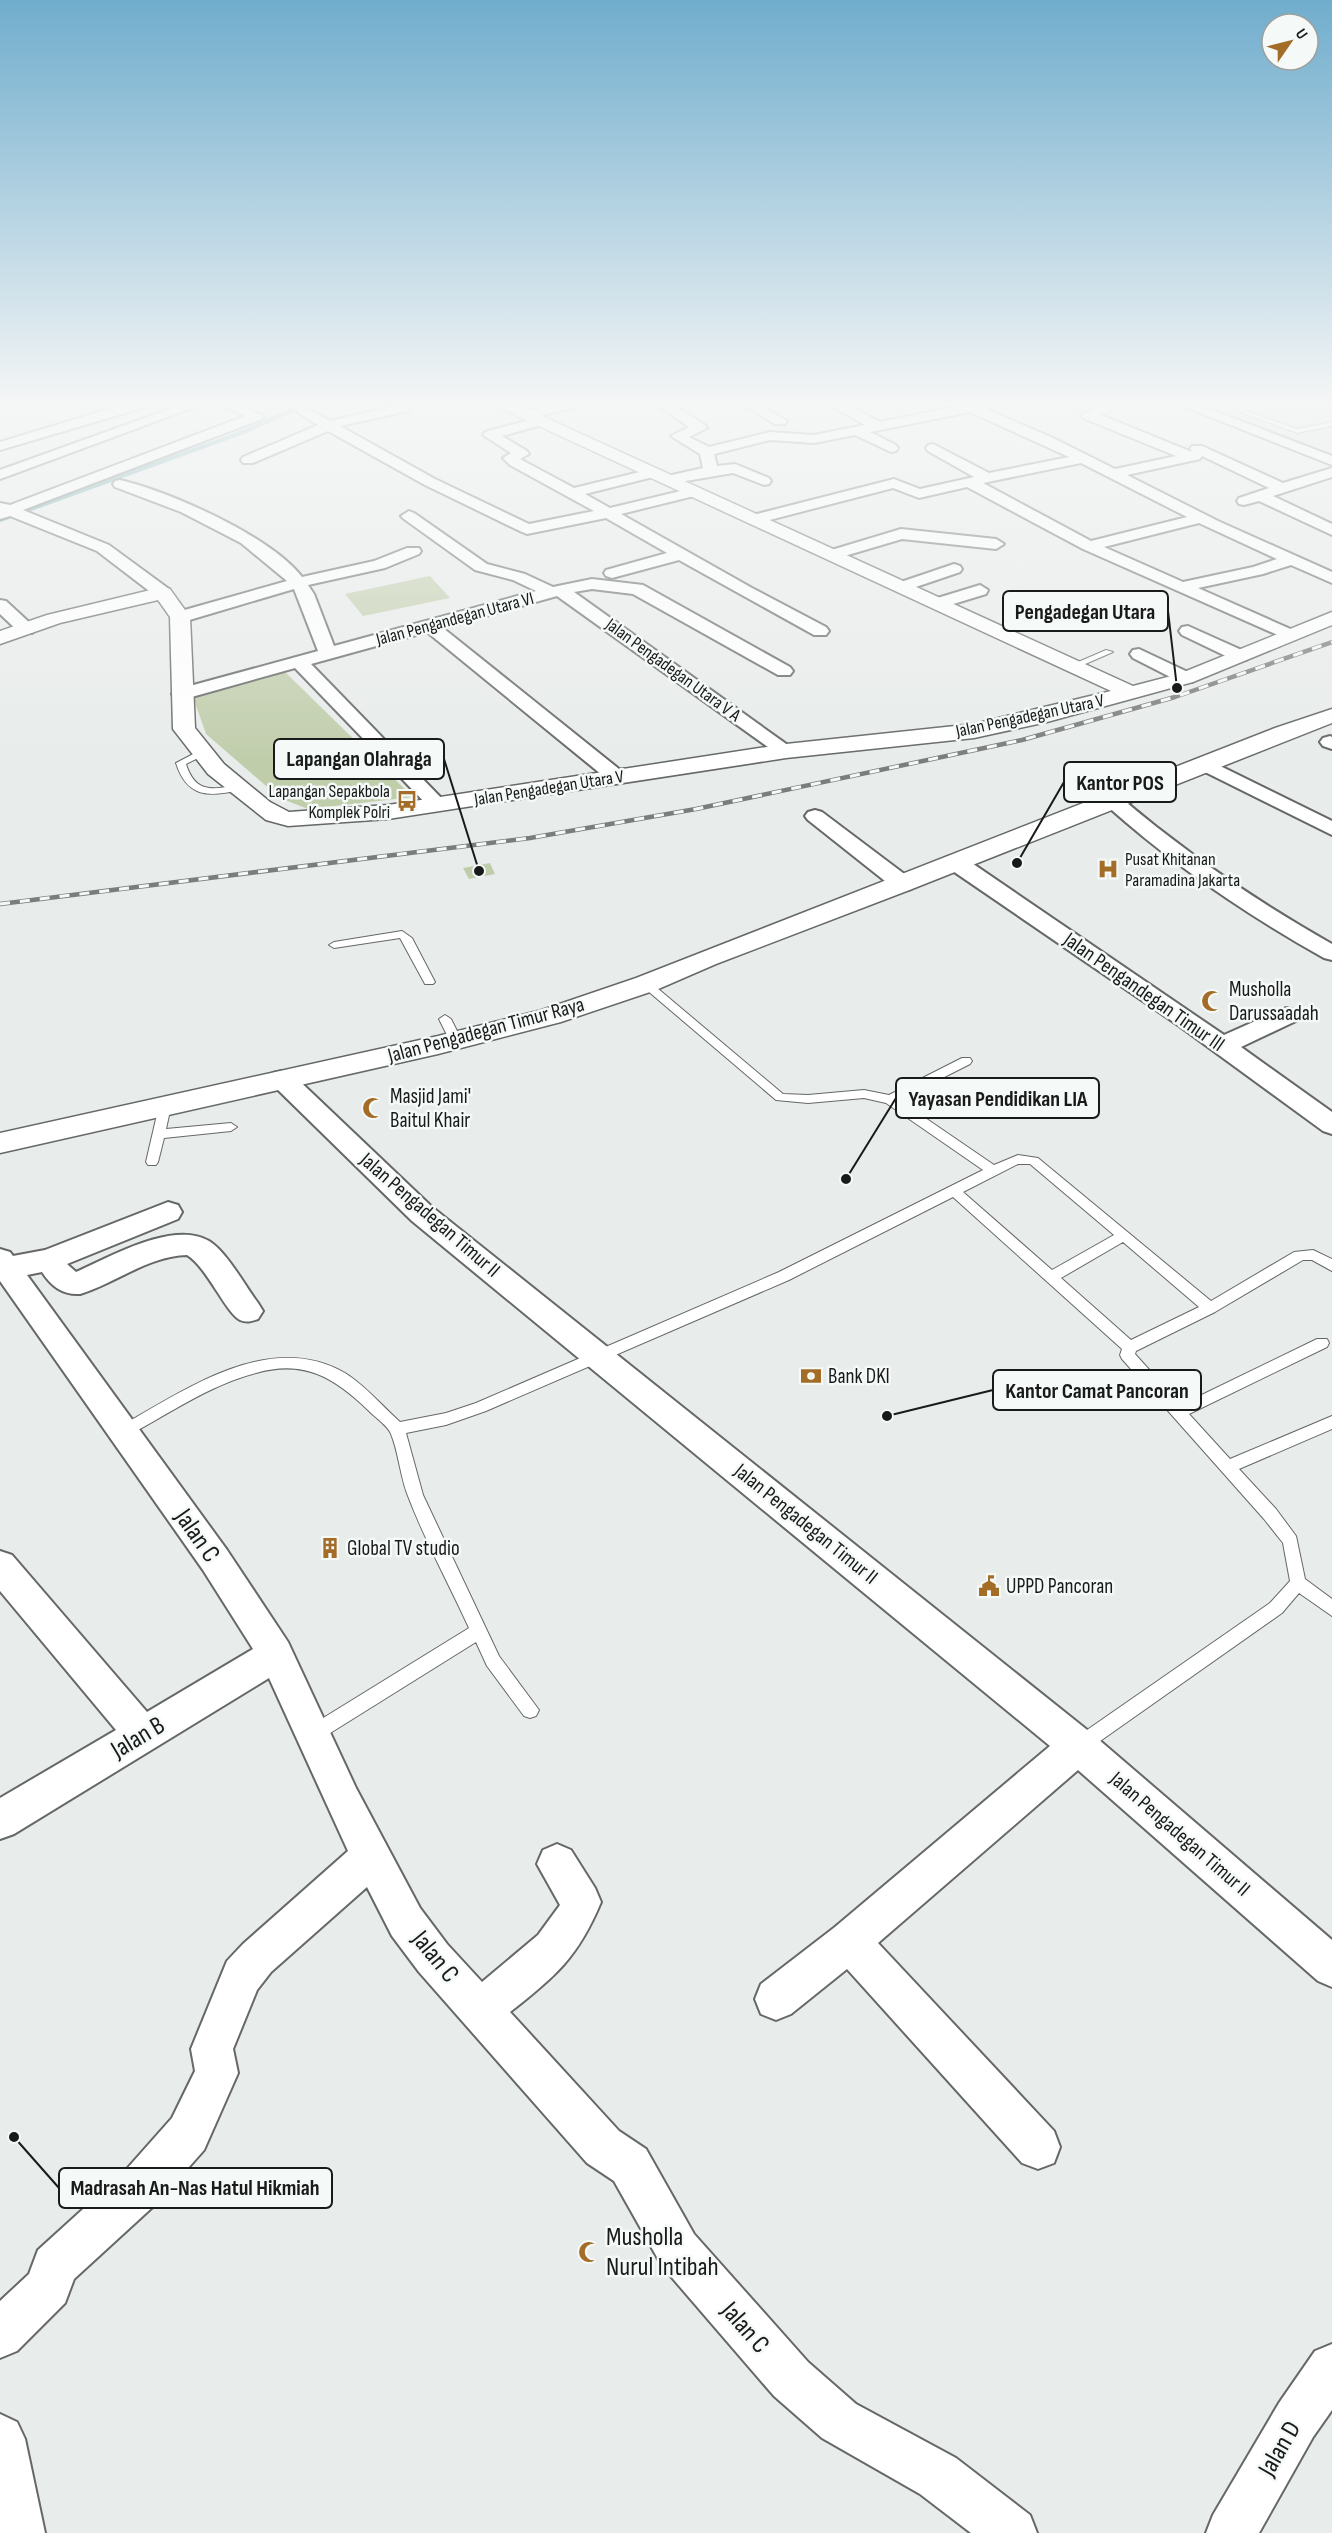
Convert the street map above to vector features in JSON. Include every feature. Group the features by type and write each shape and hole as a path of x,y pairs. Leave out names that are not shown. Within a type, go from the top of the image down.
{"street":[{"path":"40,523 103,548 163,593 180,617 297,582 370,567 413,551"},
{"path":"213,523 248,540 290,573 306,594 328,653"},
{"name":"Jalan Pengadegan Utara V A","path":"419,523 480,567 519,577 555,591 786,751"},
{"path":"515,523 527,529 556,523"},
{"path":"625,523 820,631"},
{"path":"762,523 1132,693"},
{"path":"1046,523 1089,546 1289,635"},
{"path":"1089,546 1181,523"},
{"path":"1213,523 1332,578"},
{"path":"1318,523 1332,530"},
{"path":"831,555 901,534 996,544"},
{"path":"612,573 680,555"},
{"path":"1182,587 1257,572 1291,560"},
{"path":"901,587 954,568"},
{"name":"Jalan Pengandegan Utara VI","path":"181,694 555,591 592,584 637,589 784,671"},
{"path":"937,604 980,590"},
{"path":"0,638 54,619 163,593"},
{"path":"0,604 26,629"},
{"name":"Jalan Pengadegan Utara V","path":"180,617 184,729 201,753 237,788 274,815 288,819 388,812 786,751 974,730 1186,678 1332,618"},
{"path":"430,626 614,775 636,774"},
{"path":"1188,631 1240,656"},
{"path":"1139,654 1186,678"},
{"path":"298,662 438,805"},
{"name":"Jalan Pengadegan Timur Raya","path":"0,1143 282,1079 450,1030 551,1016 646,984 707,958 1332,716"},
{"path":"1204,764 1332,829"},
{"path":"1113,801 1159,841 1232,894 1332,953"},
{"path":"815,816 903,884"},
{"name":"Jalan Pengandegan Timur III","path":"955,862 1222,1046 1332,1125"},
{"path":"1222,1046 1287,1016"},
{"name":"Jalan Pengadegan Timur II","path":"282,1079 422,1214 1078,1746 1332,1967"},
{"path":"2,1264 49,1260 168,1212"},
{"path":"49,1260 64,1281 71,1285 164,1246 182,1243 198,1247 248,1311"},
{"name":"Jalan C","path":"2,1264 215,1560 276,1654 312,1735 406,1922 433,1958 603,2146 630,2165 678,2250 791,2379 839,2421 938,2476 1012,2533"},
{"path":"0,1566 143,1736"},
{"name":"Jalan B","path":"0,1820 276,1654"},
{"path":"776,1999 849,1941 1078,1746"},
{"path":"0,2334 49,2287 54,2266 141,2187 188,2134 217,2073 212,2049 242,1976 257,1958 372,1856"},
{"path":"480,2010 551,1950 576,1916 581,1902 557,1864"},
{"path":"849,1941 1038,2146"},
{"name":"Jalan D","path":"1231,2533 1296,2420 1332,2368"},
{"path":"0,2439 20,2533"}],"lane":[{"path":"1073,666 1109,652"},
{"path":"334,945 402,934 408,938 429,982"},
{"path":"646,984 780,1097 794,1101 868,1094 890,1100 993,1171"},
{"path":"890,1100 966,1061"},
{"path":"152,1162 165,1106"},
{"path":"158,1134 231,1127"},
{"path":"397,1429 446,1419 481,1407 784,1276 1017,1158 1025,1157 1034,1161 1210,1308"},
{"path":"952,1190 1130,1347"},
{"path":"1052,1277 1123,1236"},
{"path":"1332,1266 1320,1257 1308,1253 1299,1256 1210,1308 1130,1347 1127,1355 1270,1514 1290,1541 1298,1582 1332,1609"},
{"path":"1178,1413 1322,1344"},
{"path":"124,1431 249,1367 280,1361 300,1361 338,1376 397,1429 415,1495 478,1632 493,1661 530,1710"},
{"path":"1227,1467 1332,1422"},
{"path":"1078,1746 1276,1608 1298,1582"},
{"path":"312,1735 478,1632"}],"green space":[{"path":"430,576 450,598 363,616 345,594"},
{"path":"284,671 413,797 308,809 280,798 206,734 193,697"},
{"path":"490,863 495,874 469,879 463,868"}],"railway":[{"path":"0,904 530,838 696,809 1022,740 1175,697 1332,642"}],"place":[{"name":"Pengadegan Utara","path":"1177,688"},
{"name":"Lapangan Sepakbola Komplek Polri","path":"407,801"},
{"name":"Kantor POS","path":"1017,863"},
{"name":"Pusat Khitanan Paramadina Jakarta","path":"1108,869"},
{"name":"Lapangan Olahraga","path":"479,871"},
{"name":"Musholla Darussaadah","path":"1212,1001"},
{"name":"Masjid Jami' Baitul Khair","path":"373,1108"},
{"name":"Yayasan Pendidikan LIA","path":"846,1179"},
{"name":"Bank DKI","path":"811,1376"},
{"name":"Kantor Camat Pancoran","path":"887,1416"},
{"name":"Global TV studio","path":"330,1548"},
{"name":"UPPD Pancoran","path":"989,1586"},
{"name":"Madrasah An-Nas Hatul Hikmiah","path":"14,2137"},
{"name":"Musholla Nurul Intibah","path":"589,2252"}]}
